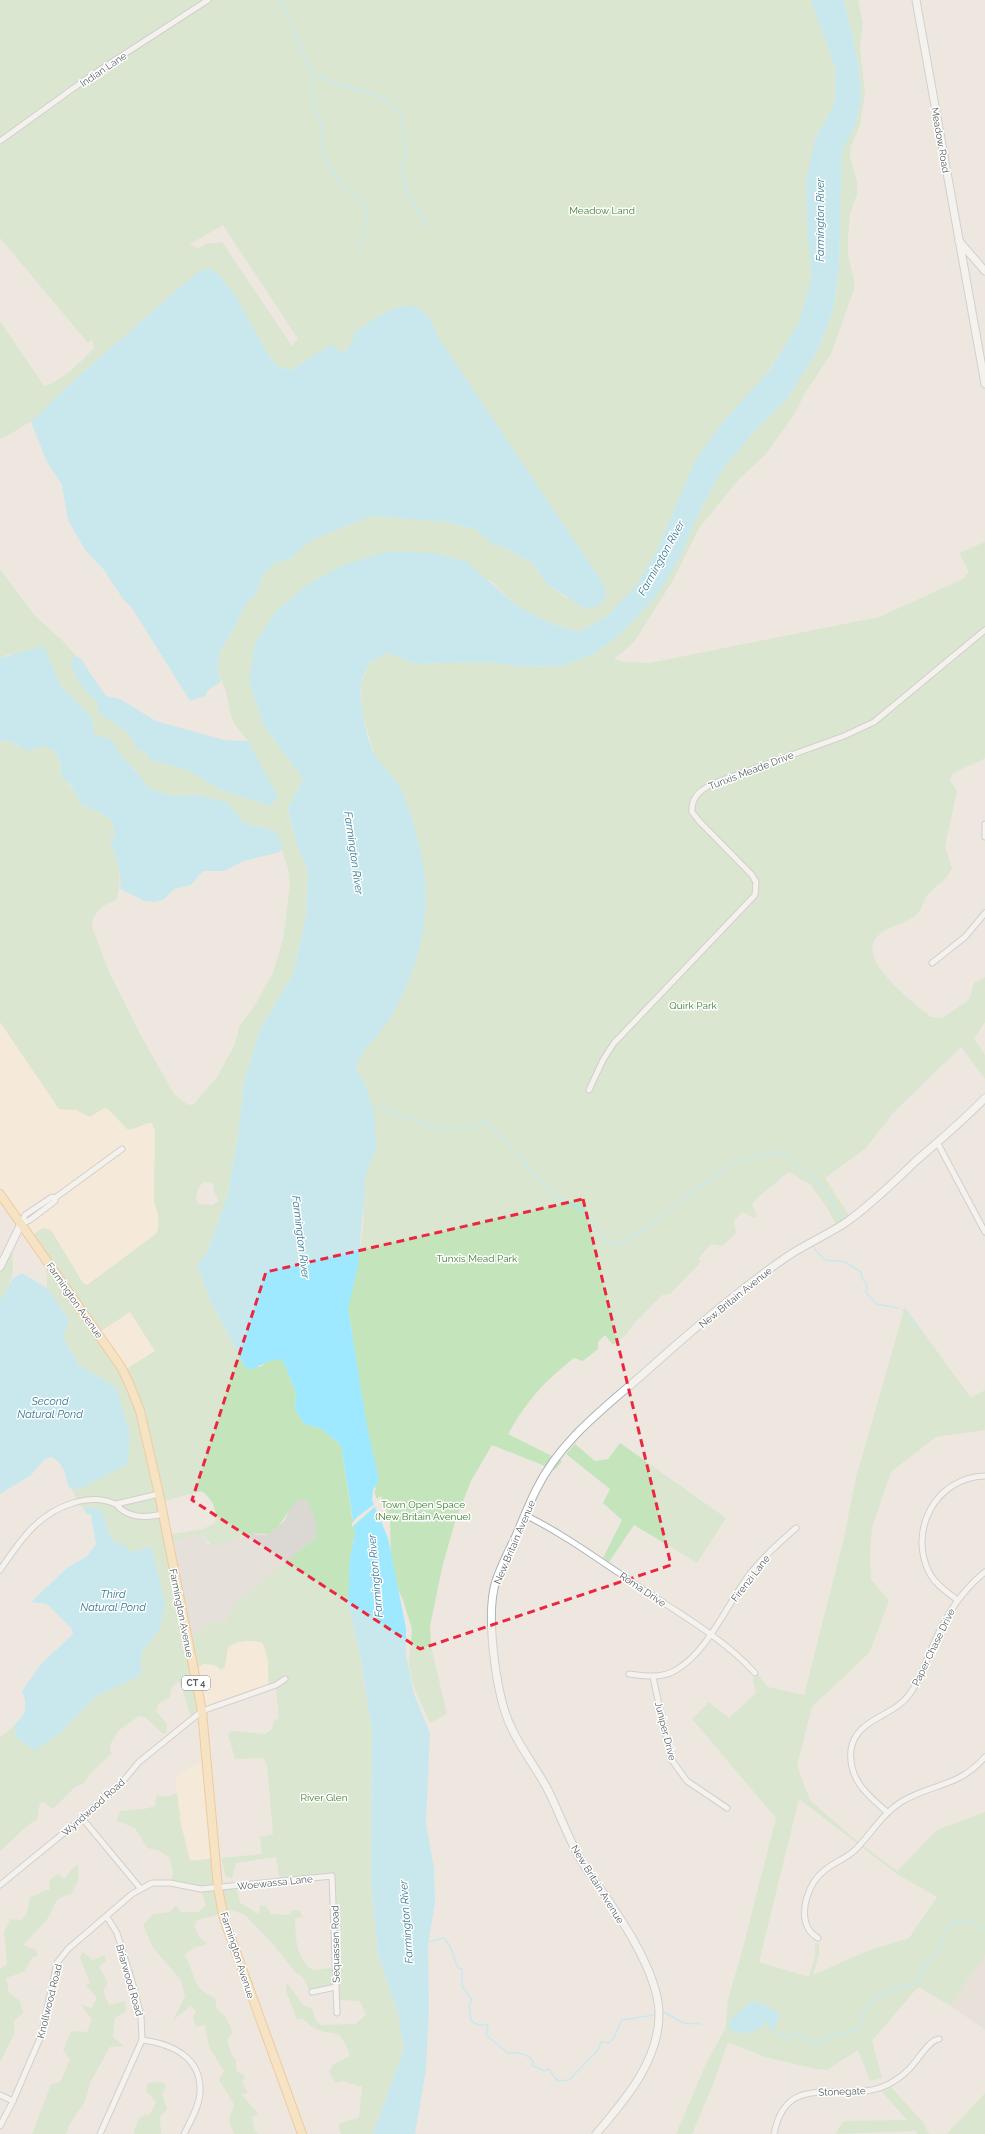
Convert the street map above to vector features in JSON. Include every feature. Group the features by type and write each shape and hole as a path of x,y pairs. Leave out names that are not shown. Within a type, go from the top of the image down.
{"main road":[{"name":"Farmington Avenue","path":"0,1194 103,1339 129,1383 140,1411 159,1494 202,1711 218,1888 228,1933 302,2134"}],"street":[{"name":"Indian Lane","path":"0,141 89,77 208,0"},
{"name":"Meadow Road","path":"916,0 985,384"},
{"path":"959,241 985,271"},
{"name":"Tunxis Meade Drive","path":"590,1090 603,1060 614,1043 755,896 756,882 752,875 692,812 694,800 700,791 717,782 844,736 874,722 985,630"},
{"path":"985,824 985,837"},
{"path":"932,963 965,937 985,913"},
{"name":"New Britain Avenue","path":"596,2134 630,2092 646,2066 657,2037 658,2001 653,1980 628,1931 614,1907 587,1870 573,1845 548,1790 511,1729 501,1703 494,1651 492,1601 496,1582 546,1470 569,1440 662,1357 755,1280 786,1257 846,1222 878,1196 985,1098"},
{"path":"937,1142 985,1232"},
{"path":"0,1267 22,1224 30,1220 55,1201 55,1198 122,1149"},
{"path":"956,1599 940,1588 930,1575 922,1547 922,1528 928,1512 939,1496 951,1486 965,1479 985,1476"},
{"path":"0,1570 31,1528 59,1507 84,1500 103,1501 116,1504 159,1494"},
{"path":"116,1504 122,1510 136,1516 149,1517 163,1514"},
{"name":"Roma Drive","path":"525,1515 554,1530 710,1634 737,1654 755,1673"},
{"name":"Firenzi Lane","path":"653,1677 676,1670 693,1657 753,1570 776,1545 796,1528"},
{"name":"Paper Chase Drive","path":"887,1812 857,1784 851,1766 852,1748 856,1735 870,1722 889,1711 908,1696 918,1681 934,1642 956,1599 985,1572"},
{"path":"629,1674 653,1677"},
{"name":"Juniper Drive","path":"653,1677 671,1759 687,1781 727,1808"},
{"path":"202,1711 276,1686 285,1679"},
{"name":"Wyndwood Road","path":"0,1885 118,1787 139,1762 202,1711"},
{"path":"818,1938 809,1930 806,1919 805,1904 810,1888 826,1869 855,1850 887,1812 914,1795 957,1780 975,1769 985,1757"},
{"path":"82,1818 140,1888"},
{"name":"Woewassa Lane","path":"218,1888 332,1876"},
{"name":"Sequassen Road","path":"332,1876 337,2013"},
{"name":"Knollwood Road","path":"0,2126 13,2101 41,2036 57,1963 68,1949 140,1888 152,1883 201,1889 218,1888"},
{"name":"Briarwood Road","path":"100,2134 142,2040 141,2016 132,1981 117,1933 107,1917"},
{"path":"312,1992 336,1987"},
{"name":"Stonegate","path":"774,2134 777,2117 789,2101 806,2092 865,2091 886,2085 907,2071 929,2044 939,2039"},
{"path":"142,2040 159,2042 176,2048 188,2059 197,2074 200,2093 195,2110 184,2134"},
{"path":"0,2095 13,2101"}],"highlighted area":[{"path":"583,1199 671,1565 420,1649 192,1500 266,1272"}],"shaded area":[{"path":"0,1022 59,1109 76,1110 90,1117 104,1108 109,1109 127,1129 132,1130 148,1123 152,1123 155,1131 154,1202 157,1208 158,1232 87,1285 30,1236 0,1194"},
{"path":"130,1312 155,1351 123,1371 98,1333"},
{"path":"300,1498 307,1501 312,1509 317,1522 316,1537 237,1603 225,1623 214,1620 191,1638 174,1542 196,1535 201,1535 208,1544 241,1538 252,1534 265,1535 273,1531 285,1520 291,1505"},
{"path":"253,1640 262,1643 268,1653 270,1672 268,1680 269,1689 202,1711 190,1655 203,1664 225,1667 228,1648 237,1642"},
{"path":"207,1759 216,1858 190,1861 181,1824 176,1784 177,1775"},
{"path":"985,1956 985,2030 951,2006 966,1981"}],"green space":[{"path":"0,0 816,0 818,18 836,70 834,104 815,139 818,261 807,313 688,493 642,581 607,616 579,632 553,624 516,605 490,580 249,682 264,726 303,779 288,808 296,842 308,871 306,916 293,974 260,1029 244,1081 238,1136 227,1198 207,1253 197,1264 210,1300 245,1367 260,1367 271,1359 280,1359 285,1365 296,1393 295,1409 304,1424 320,1428 341,1445 352,1517 363,1533 353,1540 348,1604 360,1654 372,1732 371,1885 378,1955 398,2013 404,2048 373,2134 341,2134 338,2124 359,2117 362,2087 342,2081 335,2083 329,2071 335,2063 350,2056 343,2039 339,2035 320,2031 303,2019 297,2019 286,1991 287,1983 304,2006 312,2008 315,2019 321,2025 356,2024 366,2014 360,2001 337,2000 336,1988 310,1991 303,1977 296,1973 274,1945 245,1915 231,1910 222,1910 215,1916 197,1920 194,1926 199,1937 208,1944 196,1947 184,1955 197,1985 207,1994 215,1998 217,2009 226,2017 233,2033 227,2039 231,2054 236,2059 236,2070 245,2076 242,2082 248,2093 241,2094 259,2114 252,2117 254,2130 258,2134 234,2134 229,2121 234,2104 219,2080 224,2071 209,2047 205,2025 196,2027 193,2017 196,2012 191,2006 173,2020 185,1997 181,1980 153,1948 143,1925 153,1914 170,1912 176,1905 181,1912 198,1912 206,1905 201,1890 170,1883 173,1874 170,1858 160,1851 147,1848 135,1828 117,1821 120,1811 144,1809 155,1806 156,1795 166,1797 177,1793 181,1824 190,1861 216,1858 218,1888 236,1886 240,1903 259,1914 260,1906 266,1906 271,1914 290,1915 292,1910 300,1911 303,1917 295,1918 298,1947 303,1959 313,1970 336,1967 332,1876 280,1882 276,1857 236,1863 232,1878 226,1877 221,1858 262,1854 260,1837 273,1834 267,1765 263,1758 235,1759 228,1734 233,1731 265,1734 273,1728 273,1722 279,1718 276,1688 269,1689 268,1660 262,1643 244,1641 228,1647 225,1667 221,1670 215,1665 203,1664 198,1668 191,1656 202,1711 192,1719 179,1681 172,1687 170,1697 158,1704 156,1711 167,1724 166,1733 163,1734 145,1717 139,1716 118,1731 110,1745 111,1754 90,1774 83,1784 75,1787 53,1809 42,1801 38,1809 38,1819 23,1829 0,1851 0,1737 14,1726 16,1737 61,1732 95,1697 141,1674 141,1653 159,1630 143,1551 131,1552 124,1544 115,1543 110,1537 102,1510 87,1507 84,1510 72,1490 82,1488 116,1387 79,1365 63,1338 69,1320 47,1288 46,1258 30,1236 43,1228 51,1230 83,1283 87,1285 156,1234 159,1222 154,1202 155,1131 152,1123 133,1129 127,1129 108,1109 104,1108 90,1117 76,1110 59,1109 0,1022 0,742 7,740 20,748 47,747 55,752 60,761 60,769 69,786 74,790 79,802 86,807 96,810 111,820 115,834 110,843 118,864 120,878 118,893 116,900 101,907 93,918 92,927 107,967 139,1032 174,1094 188,1105 194,1104 217,1077 234,1046 240,1025 255,1005 273,972 283,939 290,886 289,872 276,831 244,823 228,803 199,795 173,796 148,788 131,766 93,735 92,717 60,685 51,668 9,654 0,658 0,569 36,617 62,640 76,656 71,660 74,672 84,689 97,702 98,712 122,728 131,738 137,750 144,751 150,760 187,770 223,791 242,796 248,741 234,723 230,712 226,691 217,669 220,652 238,621 242,610 257,592 263,574 277,562 288,560 312,540 372,516 447,522 475,529 494,546 501,546 531,562 547,584 568,599 354,338 346,351 304,361 291,370 280,368 269,356 209,269 198,272 83,372 31,422 0,439 0,321 44,386 65,375 94,348 92,339 88,343 0,238","holes":["223,225 298,339 292,346 222,242 206,244 197,249 190,244","204,1182 213,1183 218,1201 213,1205 199,1204 196,1200 198,1188","130,1312 155,1351 123,1371 98,1333","201,1491 205,1493 211,1500 215,1509 215,1523 203,1529 167,1535 161,1502","300,1499 307,1501 312,1510 316,1527 316,1537 236,1603 225,1623 214,1620 191,1638 169,1543 196,1535 201,1535 214,1547 248,1535 267,1534 273,1531 281,1523 292,1506"]},
{"path":"844,0 858,0 863,23 860,47 865,93 860,125 851,146 850,157 857,182 857,194 850,214 848,237 848,254 854,281 854,289 831,354 805,393 794,415 765,455 739,479 700,527 672,582 634,642 614,659 625,662 650,663 879,617 963,579 969,572 959,553 985,542 985,758 952,774 950,781 957,791 945,846 952,868 948,876 928,894 918,913 880,934 876,938 872,947 874,958 881,970 902,992 931,1017 942,1018 969,1000 974,983 985,977 985,1022 974,1039 985,1055 985,1079 961,1047 895,1111 865,1149 825,1178 848,1214 848,1221 837,1227 828,1209 809,1183 789,1172 757,1198 752,1205 757,1215 755,1218 743,1212 734,1220 736,1233 722,1246 711,1244 698,1259 701,1262 670,1294 662,1295 634,1324 626,1335 613,1345 605,1335 598,1342 598,1349 583,1361 574,1358 545,1383 537,1392 508,1434 562,1461 555,1470 492,1445 471,1481 455,1522 443,1564 430,1626 431,1646 447,1714 430,1723 413,1685 409,1665 412,1629 403,1600 391,1574 390,1520 386,1509 383,1506 381,1496 377,1499 374,1491 376,1490 373,1455 370,1442 366,1435 350,1318 344,1310 356,1269 362,1240 362,1197 371,1106 366,1086 356,1068 359,1056 386,1024 400,789 383,769 375,756 362,713 361,684 370,662 388,653 415,664 485,662 524,667 562,666 594,654 621,633 699,512 723,469 754,431 787,399 817,352 833,311 839,270 842,150 856,124 861,100 859,66"},
{"path":"11,1244 13,1268 11,1280 0,1301 0,1267"},
{"path":"905,1307 971,1398 985,1390 985,1430 936,1437 891,1472 872,1528 870,1555 871,1579 889,1601 869,1653 812,1707 797,1766 810,1800 852,1837 897,1871 937,1830 985,1812 985,1956 966,1981 951,2006 918,1987 872,2041 882,2078 870,2081 858,2050 827,2070 816,2069 765,2057 728,2042 712,2087 692,2134 676,2134 706,2064 725,2029 728,1999 741,1955 776,1818 692,1719 709,1702 729,1718 756,1693 753,1679 758,1675 768,1687 804,1695 843,1542 856,1477","holes":["799,1799 897,1874 937,1897 909,1938 867,1951 813,1975 819,1954 819,1944 815,1943 815,1956 809,1977 759,1962"]},
{"path":"620,1443 726,1518 697,1563 634,1525 609,1562 603,1558 622,1520 603,1503 610,1489 566,1454 575,1444 595,1461 608,1459"},
{"path":"78,1865 78,1881 71,1894 56,1901 45,1922 23,1945 35,1949 38,1955 32,1958 24,1972 6,1978 9,1993 20,2001 23,2013 14,2021 14,2034 0,2063 0,1969 7,1964 4,1932 11,1919 22,1920 27,1912 30,1897 50,1889 49,1881 58,1874 64,1879 74,1867"},
{"path":"83,1952 93,1960 104,1955 106,1961 99,1966 108,1983 103,1990 109,2005 125,2001 126,2011 115,2018 113,2037 124,2046 110,2047 91,2081 85,2101 70,2124 66,2134 32,2134 51,2084 60,2082 70,2060 63,2050 71,2031 87,2032 92,2020 81,2005 92,2008 97,1998 86,1985 90,1983 80,1958"},
{"path":"162,2082 166,2086 162,2094 167,2109 160,2117 161,2134 134,2134 134,2130 140,2117 150,2114 156,2102 146,2091 148,2083"},
{"path":"891,2087 922,2121 929,2134 917,2134 916,2131 835,2134 844,2121 907,2120 882,2092"},
{"path":"985,2093 985,2134 947,2134"}],"water":[{"name":"Farmington River","path":"811,0 844,0 859,66 861,100 856,124 842,150 839,270 833,311 817,352 787,399 754,431 723,469 699,512 680,557 655,598 621,633 594,654 562,666 524,667 485,662 415,664 388,653 370,662 363,676 361,685 361,702 370,743 377,758 401,789 411,815 420,847 426,886 424,927 414,967 387,1023 362,1054 356,1068 366,1086 374,1116 377,1146 366,1174 358,1266 348,1308 367,1426 379,1480 373,1490 372,1500 388,1538 406,1628 406,1655 414,1694 430,1733 426,1823 434,1868 435,1903 428,1945 429,2009 426,2070 415,2134 373,2134 404,2048 398,2013 378,1955 371,1885 372,1732 360,1654 348,1604 350,1558 355,1533 341,1445 320,1428 304,1424 295,1409 296,1393 285,1365 280,1359 269,1361 250,1370 245,1367 210,1300 197,1264 207,1253 227,1198 238,1136 244,1081 260,1029 293,974 306,916 308,871 296,842 288,808 303,779 264,726 249,682 255,643 276,611 308,584 343,565 390,551 432,553 466,561 516,605 553,624 579,632 607,616 636,586 656,552 696,459 723,422 770,370 799,322 812,277 807,228 806,182 815,139 834,104 836,70"},
{"path":"209,268 220,276 235,295 269,356 280,368 291,370 332,344 340,352 346,351 354,338 354,332 390,310 401,306 412,306 422,310 431,320 438,337 604,585 606,596 601,604 587,610 547,584 531,562 501,546 494,546 475,529 447,522 372,516 312,540 288,560 277,562 263,574 257,592 242,610 238,621 220,652 217,669 221,682 208,690 205,696 190,701 132,608 123,599 104,570 86,551 68,520 62,485 47,462 31,422 83,372 198,272"},
{"path":"44,646 60,685 92,717 94,735 110,739 127,762 145,781 148,788 173,796 199,795 228,803 244,823 276,831 283,847 280,852 244,861 224,871 203,871 191,885 174,889 163,900 154,902 145,901 120,889 118,865 110,843 115,834 111,820 96,810 86,807 79,802 74,790 61,775 60,761 55,752 47,747 27,751 7,740 0,742 0,658"},
{"path":"76,656 80,658 106,696 120,699 156,721 224,740 248,741 278,796 271,806 223,791 187,770 150,760 144,751 137,750 131,738 122,728 98,712 97,702 84,689 74,672 71,660"},
{"name":"Second Natural Pond","path":"22,1273 47,1288 69,1320 63,1338 79,1365 116,1387 130,1435 128,1464 82,1488 72,1490 69,1487 62,1466 52,1457 45,1459 31,1475 0,1494 0,1301 13,1278"},
{"name":"Third Natural Pond","path":"87,1507 102,1510 110,1537 115,1543 124,1544 131,1552 152,1547 165,1605 159,1630 141,1653 141,1675 95,1697 61,1732 34,1751 16,1737 14,1726 25,1712 25,1700 22,1691 41,1664 73,1634 72,1629 47,1604 31,1602 67,1568 87,1556 96,1544 91,1515 87,1514 84,1510"},
{"path":"750,2002 760,2003 778,2012 780,2017 773,2028 777,2033 771,2031 765,2019 764,2030 760,2027 751,2033 734,2033 729,2026 730,2022 734,2016"}],"pier":[{"path":"376,1503 377,1505 352,1527 352,1523 357,1517"}],"waterway":[{"path":"280,0 312,72 331,82 382,97 401,115 406,147 402,172 408,196 420,212 427,228"},
{"path":"312,72 312,99 322,128 321,144 326,163 342,185 365,205 367,218 360,250"},
{"path":"371,1105 445,1131 477,1126 486,1121 511,1148"},
{"path":"517,1154 550,1191 584,1212 612,1245 620,1243 641,1231 735,1161 749,1160 758,1154 773,1155 782,1151 790,1157"},
{"path":"794,1162 816,1180 832,1201 841,1221"},
{"path":"813,1247 825,1260 845,1262 861,1272 862,1278 867,1285 866,1293 877,1304 898,1308"},
{"path":"903,1310 917,1328"},
{"path":"775,2032 790,2039 795,2034 816,2043 837,2034 857,2030 862,2015 876,1998 906,1984 911,1986 916,1983 925,1966 939,1950 942,1937 948,1927 952,1924 963,1921 974,1923 985,1928"},
{"path":"428,1942 444,1938 450,1946 458,1968 462,1969 462,1986 472,2000 469,2005 471,2021 478,2025 488,2025 486,2035 508,2053 518,2053 528,2056 533,2061 532,2065 544,2071 548,2069 558,2081 569,2080 598,2050 601,2042 609,2043 613,2039 622,2020 654,2015"},
{"path":"664,2012 683,2023 700,2024"}],"park label":[{"name":"Meadow Land","path":"602,210"},
{"name":"Quirk Park","path":"693,1005"},
{"name":"Tunxis Mead Park","path":"477,1258"},
{"name":"Town Open Space (New Britain Avenue)","path":"423,1510"},
{"name":"River Glen","path":"324,1797"}]}
